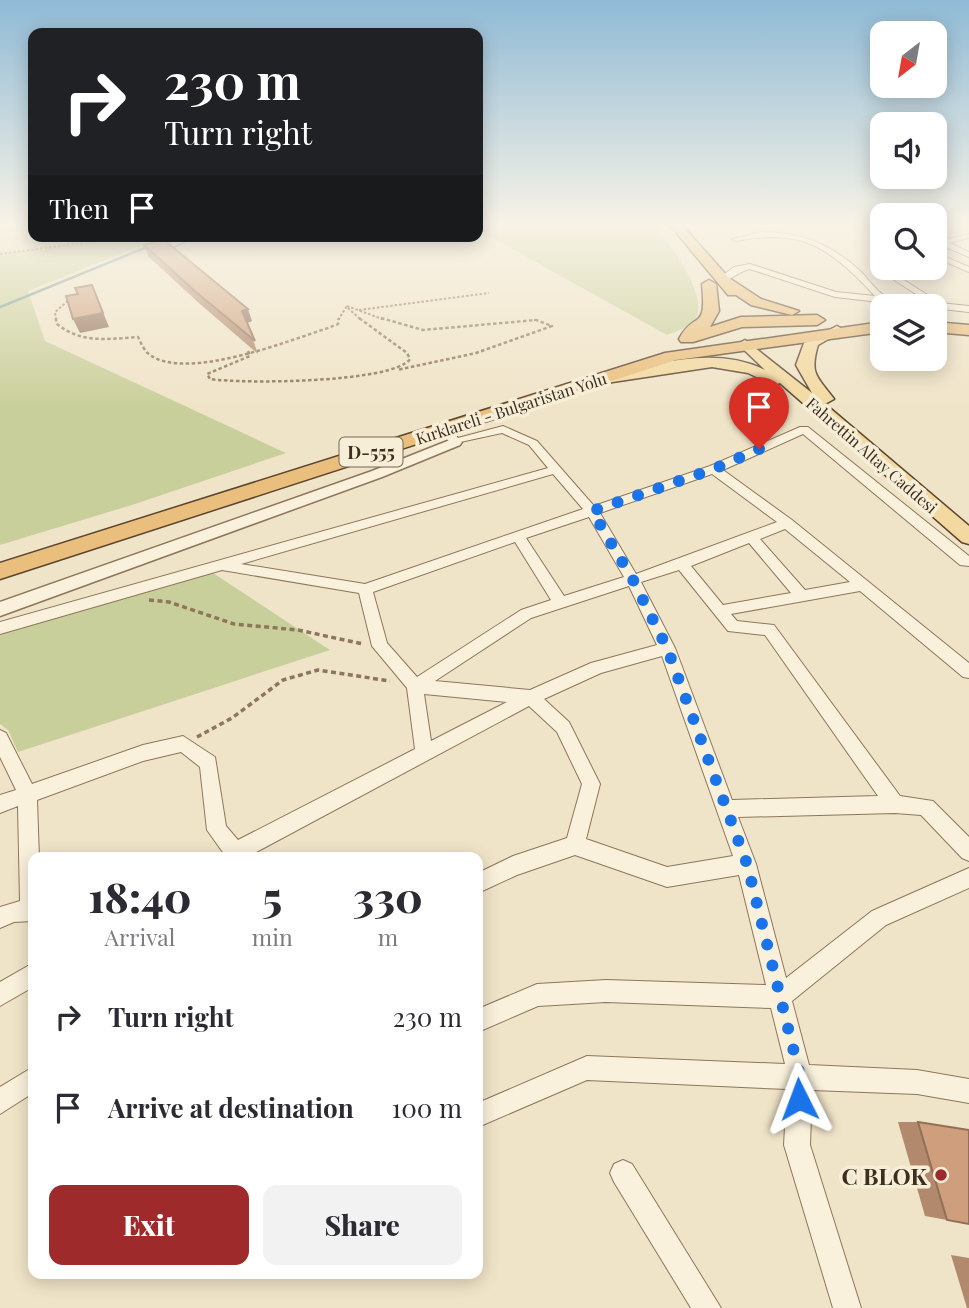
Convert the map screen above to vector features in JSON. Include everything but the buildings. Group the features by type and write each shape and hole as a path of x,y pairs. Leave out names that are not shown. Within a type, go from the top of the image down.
{"highway":[{"path":"679,342 704,324 712,312 715,286"},
{"path":"716,286 728,325 745,344"},
{"path":"720,286 775,328 781,340"},
{"path":"723,286 766,305 794,312 828,314"},
{"path":"849,314 870,312"},
{"name":"D-555","path":"728,325 870,312"},
{"path":"947,316 968,320"},
{"path":"947,324 968,320"},
{"name":"Kırklareli - Bulgaristan Yolu","path":"0,554 728,325"},
{"name":"D-555","path":"745,344 870,328"},
{"name":"Kırklareli - Bulgaristan Yolu","path":"0,571 450,436 606,378 698,349 745,344"}],"main road":[{"path":"821,404 804,365 811,343 837,330"},
{"name":"Fahrettin Altay Caddesi","path":"781,340 790,365 821,404 969,537"},
{"name":"Fahrettin Altay Caddesi","path":"745,344 969,519"},
{"path":"606,378 688,362 721,361 758,371 821,404"}],"street":[{"path":"811,286 870,306"},
{"path":"0,609 365,479 450,436 503,429 533,443 592,511 633,580 667,648 724,809 747,864 800,1076 797,1145 847,1308"},
{"path":"214,566 259,570 365,589 714,469 804,429 965,562 969,561"},
{"path":"0,628 558,469"},
{"path":"714,469 787,523 969,672"},
{"path":"415,685 526,614 559,601 682,564 787,523"},
{"path":"518,536 559,601"},
{"path":"750,536 802,596"},
{"path":"682,564 733,627 769,629 895,804"},
{"path":"719,611 862,585"},
{"path":"365,589 383,648 415,685 424,752"},
{"path":"243,852 424,752 531,697 597,667 667,648"},
{"path":"415,685 531,697 563,727 591,784 575,845"},
{"path":"0,738 26,794 29,852"},
{"path":"0,804 143,753 183,744 209,762 217,830 235,852"},
{"path":"724,809 895,804 926,807 969,851"},
{"path":"483,881 513,866 575,845 667,877 747,864"},
{"path":"483,1019 537,995 606,991 780,997 879,918 969,878"},
{"path":"0,918 14,912 28,912"},
{"path":"0,995 28,977"},
{"path":"483,1113 587,1068 917,1082 969,1091"},
{"path":"0,1102 28,1082"},
{"path":"623,1172 707,1308"}],"path":[{"path":"357,310 489,293"},
{"path":"72,298 55,312 56,323 68,335 95,340 138,337 151,356 171,363 195,363 248,351 338,324 339,315 347,306"},
{"path":"248,351 250,356 208,374 210,379 240,383 397,370 476,353 552,326 536,320 423,330 347,306"},
{"path":"347,306 382,339 407,353 410,359 397,370"},
{"path":"145,600 169,602 234,624 298,630 383,648"},
{"path":"183,744 232,718 283,680 318,670 415,685"}],"green space":[{"path":"0,286 40,286 28,291 45,341 286,453 135,504 0,545"},
{"path":"579,286 693,286 698,314 692,323 667,335"},
{"path":"210,571 330,650 18,752 8,730 0,724 0,635 44,619"}],"waterway":[{"path":"0,307 51,286"}],"place":[{"name":"C BLOK","path":"941,1175"}],"route":[{"path":"759,449 714,469 592,511 633,580 667,648 724,809 747,864 800,1076 799,1099"}]}
